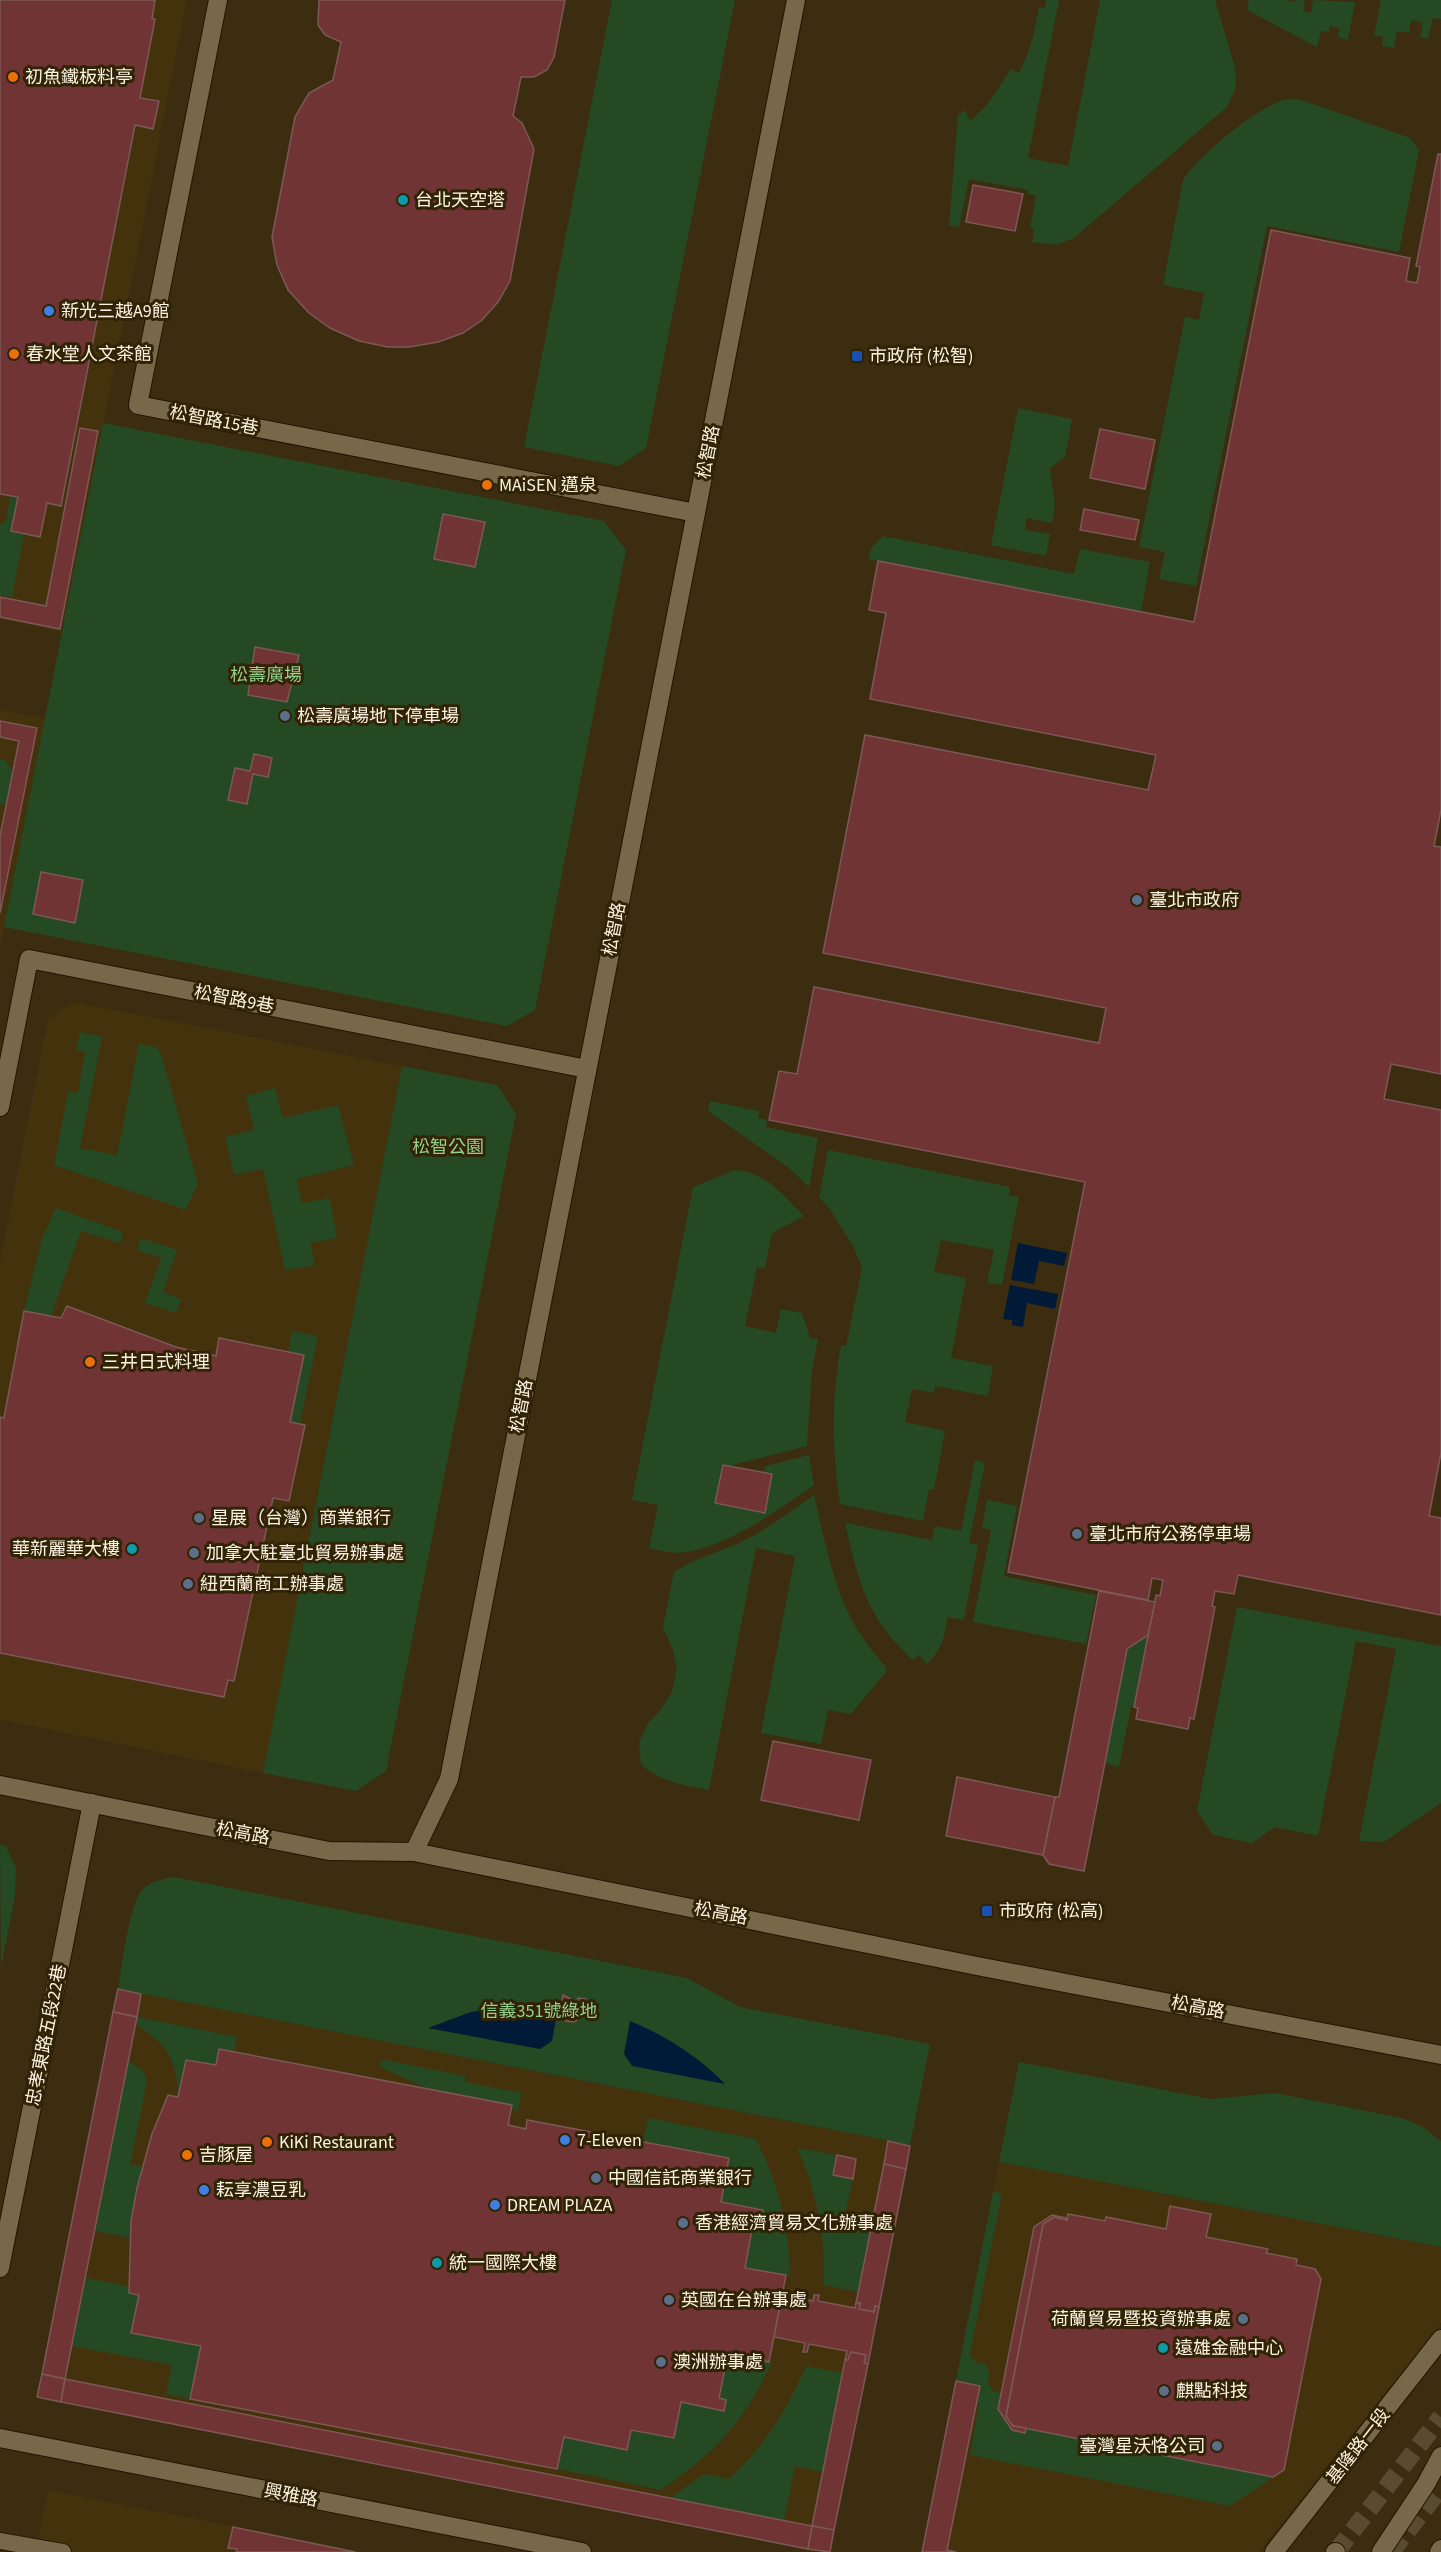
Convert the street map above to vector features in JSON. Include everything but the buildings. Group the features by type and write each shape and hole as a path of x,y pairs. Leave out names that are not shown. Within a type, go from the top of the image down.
{"street":[{"name":"松智路15巷","path":"218,0 138,405 696,513"},
{"name":"松智路","path":"414,1852 448,1779 796,0"},
{"name":"松智路9巷","path":"0,1107 29,959 587,1069"},
{"name":"松高路","path":"0,1785 329,1851 414,1852 977,1966 1441,2055"},
{"name":"忠孝東路五段22巷","path":"0,2268 92,1803"},
{"name":"基隆路一段","path":"1274,2552 1441,2339"},
{"name":"興雅路","path":"0,2438 582,2552"},
{"path":"1381,2552 1426,2484 1441,2456"}],"lane":[{"path":"0,2541 63,2552"}],"shaded area":[{"name":"新光三越A9館","path":"0,0 187,0 62,632 0,619"},
{"path":"0,710 45,719 0,947"},
{"path":"73,1002 402,1066 263,1773 0,1720 0,1261 48,1019"},
{"path":"118,1989 910,2145 830,2552 37,2397"},
{"path":"999,2162 1441,2247 1441,2323 1259,2552 922,2552"},
{"path":"48,2490 364,2552 36,2552"}],"green space":[{"path":"612,0 735,0 646,448 619,466 524,447"},
{"path":"1046,0 1059,0 1028,158 1068,166 1100,0 1215,0 1235,67 1236,88 1227,107 1074,238 1056,245 1032,242 1034,229 1030,228 1036,195 1028,194 1028,190 969,179 959,227 949,226 958,115 965,110 970,121 987,105 1011,69 1019,73 1032,41 1039,7 1045,8"},
{"path":"1249,0 1295,2 1295,0 1305,0 1303,11 1311,13 1313,0 1355,2 1348,40 1338,37 1339,28 1330,26 1329,32 1321,31 1317,47 1247,10"},
{"path":"1381,0 1441,0 1441,19 1433,18 1428,39 1420,37 1423,23 1411,20 1409,33 1397,31 1394,48 1382,46 1383,37 1374,35"},
{"path":"1299,99 1410,138 1419,150 1399,252 1267,226 1196,586 1159,579 1165,552 1139,547 1185,317 1199,320 1204,293 1163,285 1183,180 1214,146 1245,122 1274,104"},
{"path":"1018,408 1072,419 1065,457 1050,468 1055,504 1052,523 1027,518 1025,530 1050,534 1046,556 991,545"},
{"name":"松壽廣場","path":"103,423 604,521 626,550 535,1010 507,1026 4,927"},
{"path":"10,496 18,497 12,531 24,534 12,597 0,595 0,525 6,521"},
{"path":"883,536 1074,574 1080,549 1150,562 1141,612 869,559 871,548"},
{"path":"0,759 5,760 13,771 6,805 0,804"},
{"path":"80,1032 102,1037 80,1148 117,1155 139,1044 157,1047 162,1057 198,1183 186,1210 54,1165 68,1092 78,1093 85,1052 76,1050"},
{"name":"松智公園","path":"402,1066 497,1085 516,1114 386,1771 356,1791 263,1773"},
{"path":"275,1088 283,1118 338,1105 354,1165 297,1179 302,1203 330,1198 337,1238 310,1243 315,1265 285,1270 263,1169 234,1175 225,1137 254,1130 246,1096"},
{"path":"710,1101 759,1111 758,1118 767,1120 766,1127 818,1138 809,1187 789,1168 708,1111"},
{"path":"828,1150 1010,1187 1009,1196 1019,1197 1002,1285 987,1283 994,1250 941,1240 934,1272 966,1278 951,1358 993,1366 988,1396 935,1386 934,1393 912,1389 905,1422 945,1431 934,1490 929,1489 923,1521 840,1504 835,1464 834,1405 841,1345 846,1346 862,1268 854,1248 831,1211 819,1197"},
{"path":"735,1170 756,1175 765,1180 804,1216 772,1233 765,1268 757,1267 745,1326 776,1333 781,1309 802,1313 810,1338 818,1339 812,1370 807,1446 729,1466 723,1465 715,1503 765,1513 772,1474 763,1472 766,1466 809,1455 814,1485 753,1525 720,1542 686,1552 663,1551 649,1548 658,1505 632,1500 693,1187"},
{"path":"56,1208 123,1232 120,1243 81,1231 51,1316 24,1311 42,1238"},
{"path":"141,1238 177,1250 163,1292 181,1299 176,1313 145,1303 161,1258 137,1250"},
{"path":"292,1331 318,1336 300,1424 290,1422 304,1355 288,1352"},
{"path":"975,1460 985,1463 969,1543 978,1545 964,1620 948,1617 942,1642 927,1664 919,1655 912,1660 876,1617 859,1578 845,1523 932,1540 935,1526 961,1531"},
{"path":"814,1495 832,1569 845,1606 865,1642 886,1667 886,1672 851,1714 828,1710 821,1744 761,1733 795,1556 756,1548 709,1790 672,1782 656,1775 641,1764 639,1742 648,1723 659,1712 672,1692 677,1668 673,1650 663,1627 674,1572 749,1538"},
{"path":"987,1500 1017,1506 1004,1576 1096,1595 1086,1644 973,1622 991,1530 982,1528"},
{"path":"1237,1607 1441,1646 1441,1803 1384,1842 1359,1841 1396,1649 1356,1641 1318,1836 1275,1827 1252,1843 1213,1835 1197,1811"},
{"path":"1148,1635 1119,1767 1105,1763 1127,1649"},
{"path":"0,1845 6,1846 16,1868 15,1896 1,1967"},
{"name":"信義351號綠地","path":"174,1877 687,1978 740,2007 930,2044 910,2145 118,1989 130,1921 138,1896 150,1884"},
{"path":"137,2017 237,2037 234,2052 219,2049 216,2065 186,2060 178,2097 173,2063 163,2046 135,2024"},
{"path":"381,2059 465,2076 465,2082 522,2093 518,2111 511,2109 512,2105 428,2089 380,2067"},
{"path":"128,2060 144,2072 147,2082 130,2164 142,2166 130,2238 95,2231"},
{"path":"1019,2062 1211,2099 1275,2093 1402,2118 1423,2127 1441,2141 1441,2247 999,2162"},
{"path":"648,2118 756,2139 777,2189 788,2239 790,2276 745,2268 754,2218 762,2219 763,2210 721,2202 729,2158 643,2141"},
{"path":"797,2148 837,2155 833,2175 853,2179 844,2219 872,2224 859,2292 823,2285 822,2232 819,2215 810,2180"},
{"path":"993,2192 1002,2193 970,2355 975,2362 985,2364 990,2372 988,2383 993,2391 1001,2393 998,2409 1012,2430 1025,2433 1026,2428 1273,2477 1230,2506 970,2455 980,2386 956,2381"},
{"path":"86,2278 129,2286 129,2293 139,2295 132,2333 201,2346 190,2399 166,2394 172,2365 72,2346"},
{"path":"728,2354 772,2362 751,2402 726,2435 697,2463 661,2490 557,2469 564,2437 626,2450 631,2430 674,2438 681,2402 724,2411 726,2400 719,2398"},
{"path":"806,2366 842,2373 823,2472 795,2466 784,2520 670,2498 704,2474 729,2479 742,2467 774,2427"}],"water":[{"path":"1018,1243 1067,1253 1064,1266 1039,1261 1034,1284 1011,1280"},
{"path":"1010,1285 1058,1294 1055,1309 1027,1303 1023,1327 1012,1325 1012,1320 1003,1319"},
{"path":"509,2006 558,2007 552,2041 540,2049 428,2028 471,2012"},
{"path":"630,2021 681,2048 704,2064 725,2084 632,2066 624,2054"}],"tunnel":[{"path":"1336,2552 1441,2417"},
{"path":"1391,2552 1441,2488"}],"place":[{"name":"初魚鐵板料亭","path":"13,77"},
{"name":"台北天空塔","path":"403,200"},
{"name":"新光三越A9館","path":"49,311"},
{"name":"春水堂人文茶館","path":"14,354"},
{"name":"市政府 (松智)","path":"857,356"},
{"name":"MAiSEN 邁泉","path":"487,485"},
{"name":"松壽廣場地下停車場","path":"285,716"},
{"name":"臺北市政府","path":"1137,900"},
{"name":"三井日式料理","path":"90,1362"},
{"name":"星展（台灣）商業銀行","path":"199,1518"},
{"name":"臺北市府公務停車場","path":"1077,1534"},
{"name":"華新麗華大樓","path":"132,1549"},
{"name":"加拿大駐臺北貿易辦事處","path":"194,1553"},
{"name":"紐西蘭商工辦事處","path":"188,1584"},
{"name":"市政府 (松高)","path":"987,1911"},
{"name":"7-Eleven","path":"565,2140"},
{"name":"KiKi Restaurant","path":"267,2142"},
{"name":"吉豚屋","path":"187,2155"},
{"name":"中國信託商業銀行","path":"596,2178"},
{"name":"耘享濃豆乳","path":"204,2190"},
{"name":"DREAM PLAZA","path":"495,2205"},
{"name":"香港經濟貿易文化辦事處","path":"683,2223"},
{"name":"統一國際大樓","path":"437,2263"},
{"name":"英國在台辦事處","path":"669,2300"},
{"name":"荷蘭貿易暨投資辦事處","path":"1243,2319"},
{"name":"遠雄金融中心","path":"1163,2348"},
{"name":"澳洲辦事處","path":"661,2362"},
{"name":"麒點科技","path":"1164,2391"},
{"name":"臺灣星沃恪公司","path":"1217,2446"}]}
